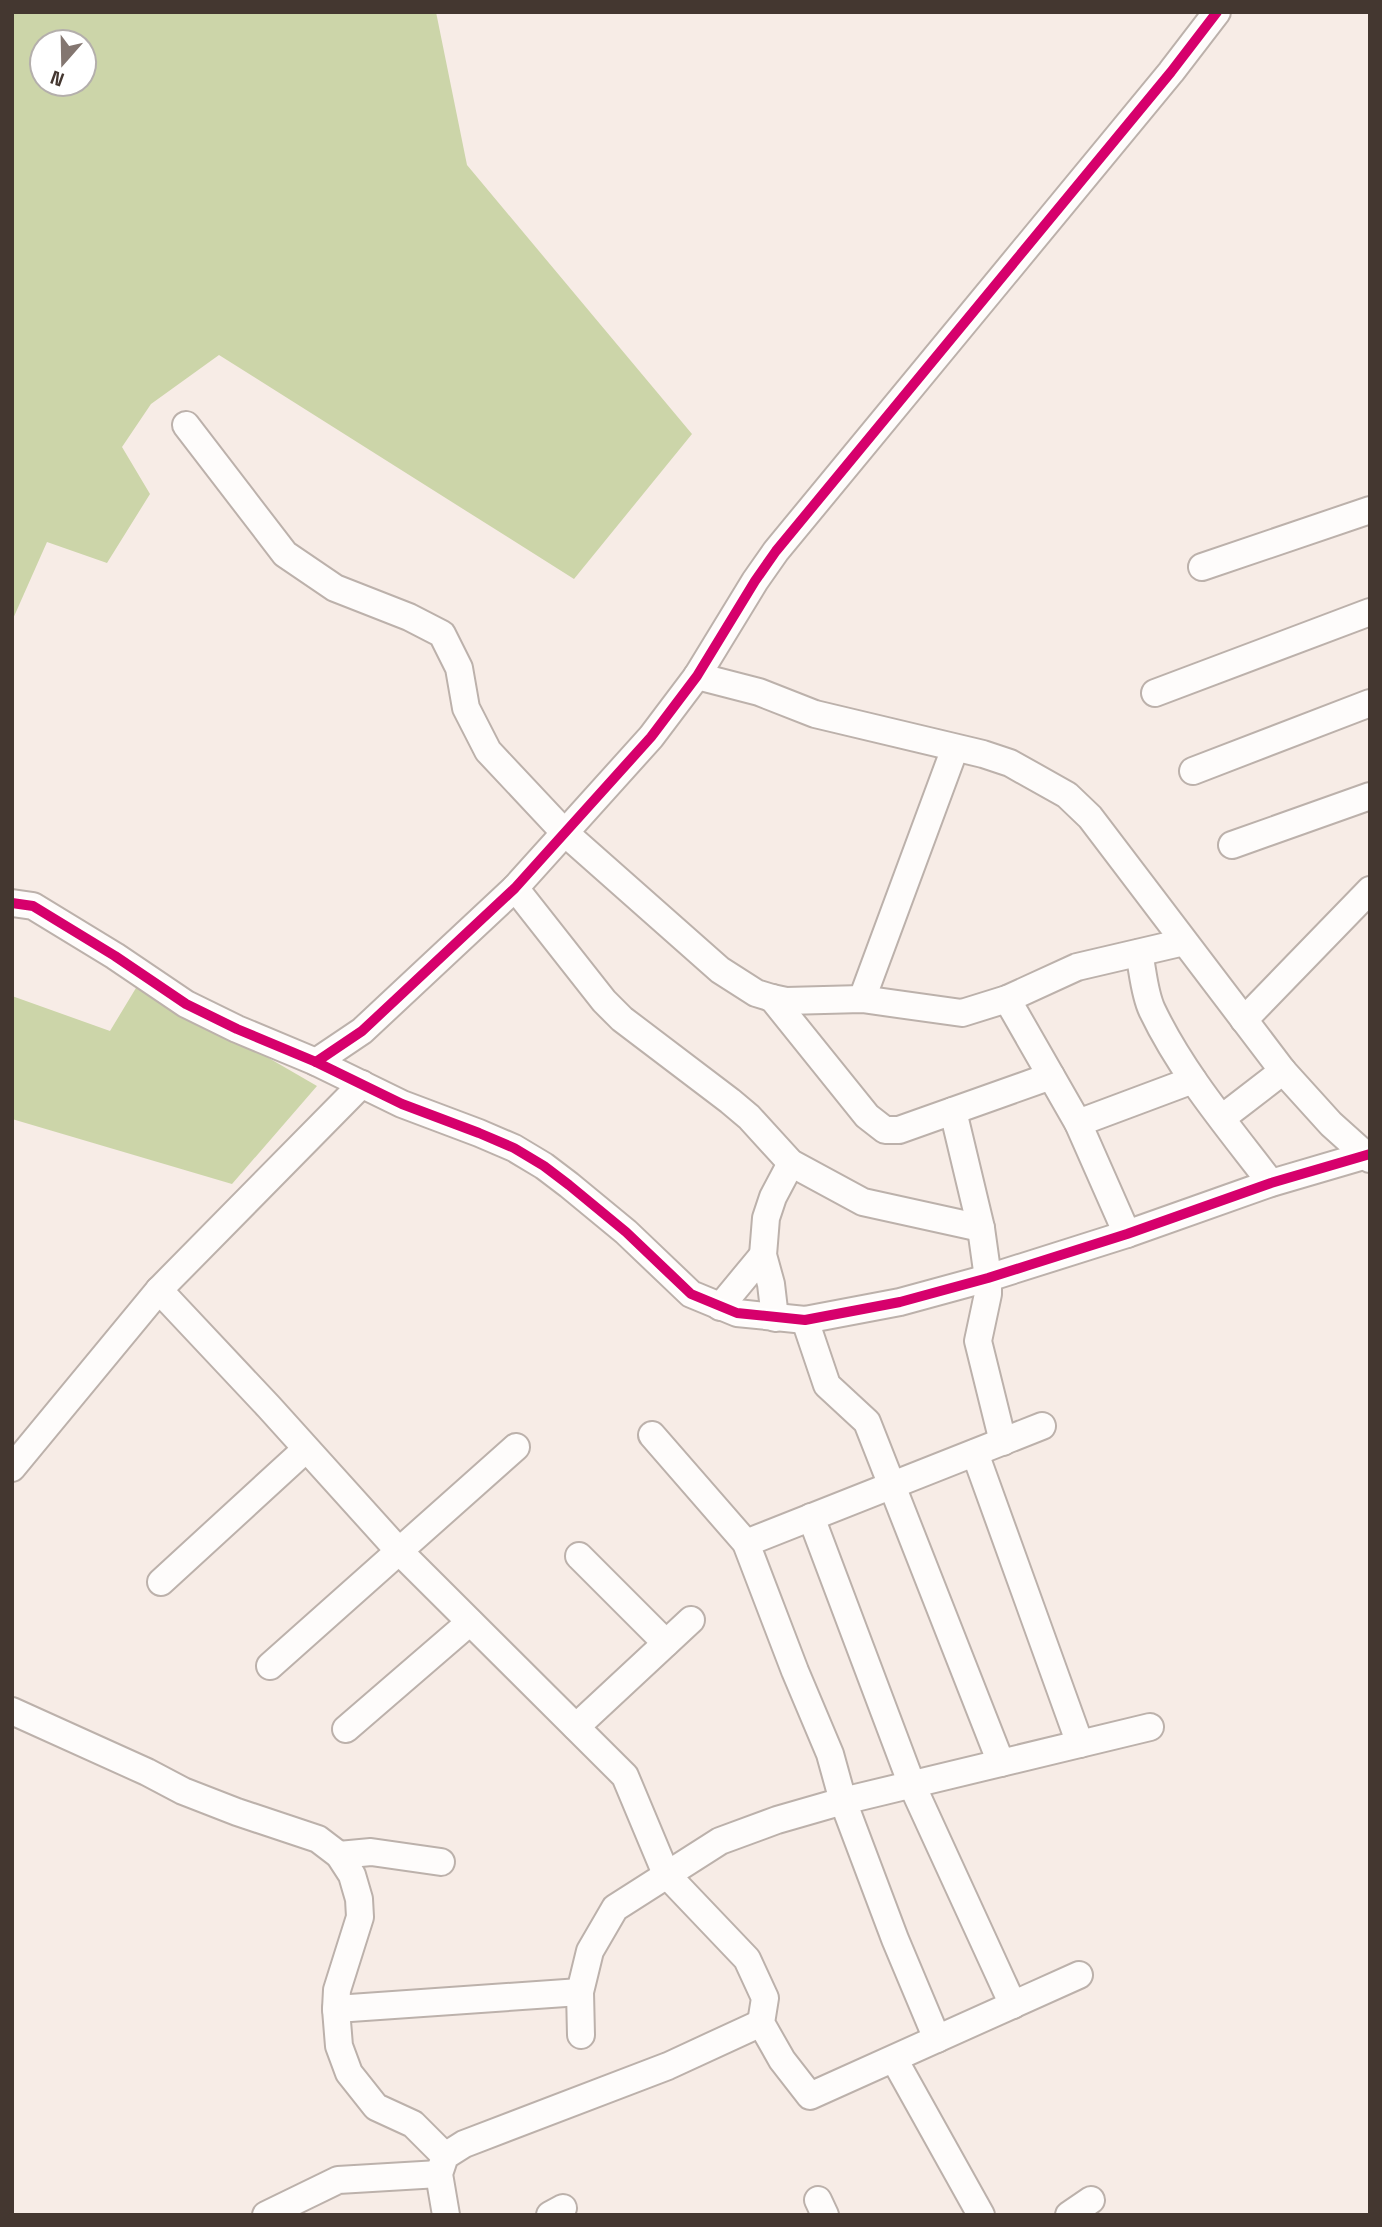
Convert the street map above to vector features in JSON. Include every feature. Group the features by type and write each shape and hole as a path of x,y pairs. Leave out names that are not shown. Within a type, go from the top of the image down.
{"street":[{"path":"316,1062 362,1031 515,888 651,737 696,676 776,551 1171,72 1217,12"},
{"path":"187,425 285,554 335,588 409,617 442,634 459,668 466,708 488,751 564,832 720,970 740,984 772,998 786,1000 862,999 962,1013 1007,999 1077,967 1184,942"},
{"path":"1202,567 1370,510"},
{"path":"1155,693 1370,612"},
{"path":"696,676 759,692 815,714 1010,763 1067,795 1090,817 1283,1071 1331,1124 1368,1156"},
{"path":"1194,771 1370,703"},
{"path":"862,999 955,748"},
{"path":"1232,845 1370,796"},
{"path":"515,888 604,1001 622,1019 749,1117 791,1163 863,1202 981,1228"},
{"path":"1244,1020 1370,890"},
{"path":"12,903 33,906 115,956 186,1004 402,1104 514,1148 544,1166 625,1232 691,1294 737,1313 805,1320 900,1301 988,1278 1127,1234 1271,1183 1368,1156"},
{"path":"1139,953 1152,1009 1193,1080 1271,1183"},
{"path":"772,998 867,1116 878,1126 892,1131 1051,1076"},
{"path":"1007,999 1078,1123 1127,1234"},
{"path":"1222,1118 1283,1071"},
{"path":"1078,1123 1193,1080"},
{"path":"12,1468 159,1290 362,1084"},
{"path":"953,1111 981,1228 988,1294 978,1341 1003,1442"},
{"path":"775,1318 771,1284 763,1255 766,1218 773,1197 791,1163"},
{"path":"720,1307 763,1255"},
{"path":"159,1290 399,1552 625,1776 666,1874 747,1959 765,1998 761,2023 782,2060 810,2096 1080,1975"},
{"path":"805,1320 827,1385 867,1422 1001,1763"},
{"path":"746,1543 1042,1426"},
{"path":"652,1435 746,1543 830,1754 843,1801 895,1939 937,2039"},
{"path":"270,1666 516,1447"},
{"path":"161,1582 306,1449"},
{"path":"975,1453 1080,1744"},
{"path":"811,1517 912,1785 1013,2005"},
{"path":"579,1556 666,1643"},
{"path":"576,1727 691,1620"},
{"path":"346,1729 470,1622"},
{"path":"12,1711 183,1791 318,1839 339,1855 352,1875 359,1899 360,1917 337,1990 339,2046 349,2073 376,2107 412,2124 442,2165 446,2215"},
{"path":"581,2035 580,1992 590,1951 615,1908 720,1841 843,1801 1150,1727"},
{"path":"339,1855 371,1852 441,1862"},
{"path":"336,2009 580,1992"},
{"path":"266,2215 338,2180 442,2165 464,2144 668,2066 761,2023"},
{"path":"894,2059 981,2215"},
{"path":"1069,2215 1091,2200"}],"green space":[{"path":"12,12 436,12 467,165 692,434 574,579 219,355 151,404 122,447 150,494 107,563 47,542 12,621"},
{"path":"139,983 317,1086 232,1184 12,1119 12,996 110,1031"}],"cycle path":[{"path":"316,1062 362,1031 515,888 651,737 697,676 776,551 1171,72 1217,12"},
{"path":"12,903 33,906 115,956 186,1004 237,1029 316,1062 402,1104 514,1148 544,1166 626,1232 691,1294 737,1313 805,1320 900,1302 988,1278 1127,1234 1271,1183 1370,1154"}]}
